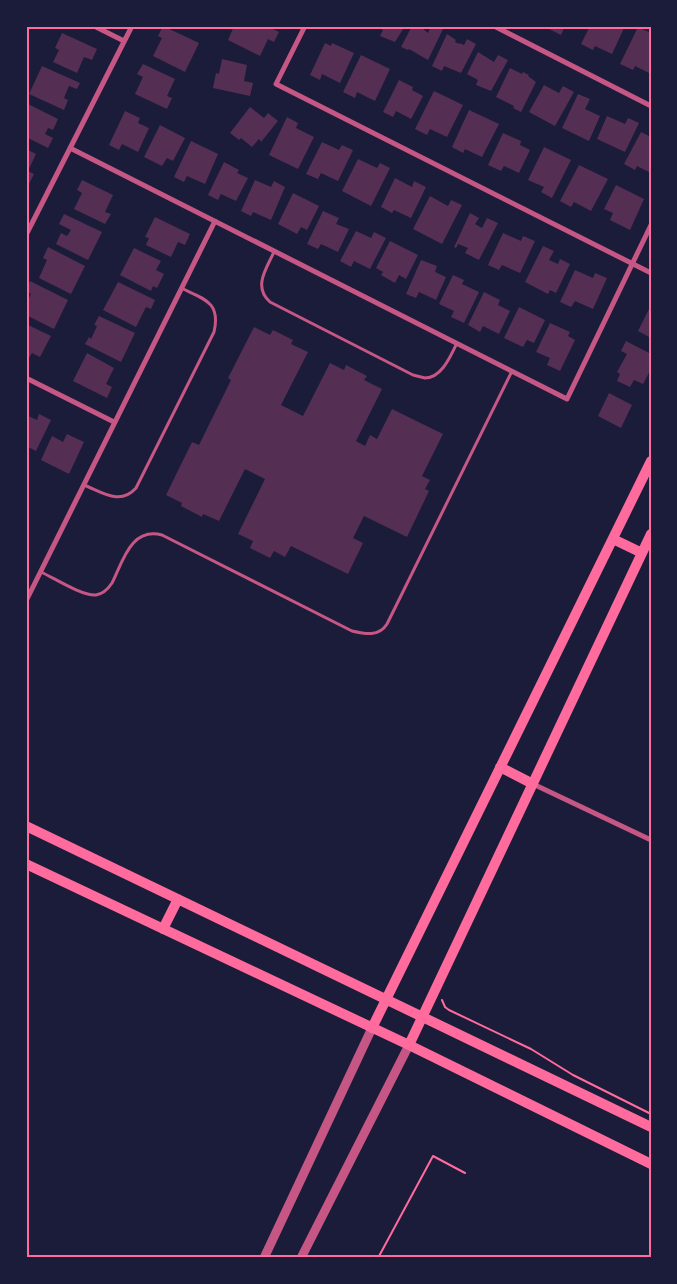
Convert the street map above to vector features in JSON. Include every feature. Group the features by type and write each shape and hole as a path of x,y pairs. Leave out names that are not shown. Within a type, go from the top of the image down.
{"main road":[{"path":"372,1028 651,461"},
{"path":"409,1045 644,554 651,534"},
{"path":"613,539 644,554"},
{"path":"500,767 533,784"},
{"path":"26,826 651,1127"},
{"path":"26,864 409,1045 651,1164"},
{"path":"163,929 178,899"}],"street":[{"path":"94,26 124,41"},
{"path":"26,235 132,26"},
{"path":"305,26 276,84 651,272"},
{"path":"494,26 651,106"},
{"path":"70,148 567,399 651,225"},
{"path":"27,597 215,221"},
{"path":"26,378 114,422"},
{"path":"533,784 651,840"},
{"path":"264,1258 372,1028"},
{"path":"301,1258 409,1045"}],"lane":[{"path":"274,251 261,279 264,297 270,302 413,375 427,378 436,374 446,364 457,343"},
{"path":"84,485 112,496 123,497 130,495 136,488 214,332 217,315 214,308 206,300 181,288"},
{"path":"41,572 86,594 95,595 112,584 135,540 143,534 153,532 352,631 372,634 378,632 386,624 512,371"}],"path":[{"path":"442,1000 445,1007 450,1010 531,1049 573,1075 651,1114"},
{"path":"378,1258 433,1156 465,1173"}],"building":[{"path":"163,26 199,43 185,72 153,56 162,38 158,36"},
{"path":"234,26 267,26 279,32 274,42 268,39 260,56 228,40"},
{"path":"373,26 405,26 395,42 380,36 383,30"},
{"path":"412,26 422,28 428,33 431,26 444,27 428,60 409,49 401,47"},
{"path":"548,26 565,26 561,35 547,28"},
{"path":"590,26 625,26 612,54 595,46 593,50 581,44"},
{"path":"638,27 651,33 651,74 635,66 633,70 620,64"},
{"path":"62,33 97,49 92,60 84,57 77,73 53,62 59,50 55,48"},
{"path":"447,34 459,44 464,45 467,39 476,44 461,73 444,66 442,71 432,66"},
{"path":"325,43 331,46 332,43 354,53 340,83 322,74 320,80 310,75"},
{"path":"478,52 494,62 498,55 508,60 491,91 476,85 478,80 467,74"},
{"path":"361,55 390,69 375,101 357,92 355,98 343,92"},
{"path":"222,59 247,65 244,81 253,83 250,96 213,88 216,73 219,74"},
{"path":"143,64 175,79 167,96 172,98 167,109 135,94 143,77 137,74"},
{"path":"42,66 80,83 77,89 69,86 64,98 68,100 64,110 29,94"},
{"path":"510,68 529,75 536,82 521,112 513,108 514,106 496,97"},
{"path":"399,80 413,87 412,90 423,96 411,119 396,111 393,117 383,112"},
{"path":"544,85 559,93 563,86 574,92 555,126 529,112"},
{"path":"434,91 463,105 447,137 430,129 427,135 415,129"},
{"path":"578,94 590,99 585,109 600,116 589,141 562,128"},
{"path":"26,103 58,119 53,130 48,128 45,134 53,138 48,148 26,137"},
{"path":"250,107 264,118 268,113 278,121 261,142 259,139 252,147 241,138 239,140 230,133"},
{"path":"469,110 499,124 482,157 465,149 463,153 452,147"},
{"path":"125,111 140,118 138,123 149,128 138,152 122,144 119,150 109,145"},
{"path":"607,116 625,124 628,118 639,123 625,152 597,139"},
{"path":"287,117 298,123 296,128 314,137 298,169 269,155"},
{"path":"160,125 185,138 173,161 167,158 162,166 144,157"},
{"path":"641,132 651,137 651,173 637,166 635,170 624,164"},
{"path":"503,133 521,141 520,145 530,150 519,173 504,166 501,171 488,165"},
{"path":"191,141 218,154 205,184 187,176 184,182 174,177"},
{"path":"322,142 339,150 342,145 353,150 338,181 321,173 318,179 306,174"},
{"path":"544,147 571,160 552,198 541,192 544,187 528,180"},
{"path":"26,149 36,154 28,171 34,174 29,184 26,183"},
{"path":"358,159 377,168 380,163 390,168 371,206 342,191"},
{"path":"224,162 239,170 237,173 248,178 236,201 221,194 218,200 208,195"},
{"path":"579,165 608,179 591,211 574,202 571,207 560,201"},
{"path":"395,178 412,187 414,181 426,187 411,218 394,210 392,213 381,207"},
{"path":"82,180 113,195 105,212 111,214 105,224 74,209 82,193 77,190"},
{"path":"255,180 271,187 274,181 285,187 271,220 253,212 251,216 241,211"},
{"path":"616,185 644,199 630,230 610,220 613,213 604,209"},
{"path":"293,193 319,206 307,230 301,227 297,234 278,224"},
{"path":"430,196 448,206 451,200 462,205 442,244 413,229"},
{"path":"323,211 339,218 336,224 349,229 338,252 321,244 318,249 307,244"},
{"path":"470,213 479,218 475,224 482,228 487,218 498,223 479,260 465,253 468,248 458,244 456,248 454,247"},
{"path":"64,214 102,232 88,260 56,244 61,233 67,236 71,230 59,224"},
{"path":"155,217 190,234 185,245 178,242 171,257 146,245 149,238 145,237"},
{"path":"356,231 371,238 374,232 386,238 370,269 354,261 351,267 340,261"},
{"path":"503,233 521,241 523,236 535,241 520,273 502,265 499,270 488,265"},
{"path":"390,241 418,255 406,279 399,275 395,283 381,275 383,272 376,268"},
{"path":"543,246 554,251 549,260 558,264 560,259 570,264 556,293 550,290 548,294 525,282"},
{"path":"48,247 85,266 71,294 39,278 47,260 43,258"},
{"path":"134,248 161,261 156,270 164,274 157,288 153,286 151,291 120,275"},
{"path":"421,260 437,266 435,272 446,277 436,300 419,292 416,298 406,294"},
{"path":"575,270 593,278 595,273 607,278 593,309 575,301 571,307 560,302"},
{"path":"453,275 464,280 462,284 479,292 464,323 451,317 454,311 439,304"},
{"path":"30,281 68,300 54,329 26,315 26,304 31,294 26,290"},
{"path":"118,282 155,300 151,309 146,307 136,327 103,310"},
{"path":"484,292 500,300 498,305 510,311 499,334 483,326 480,332 468,325"},
{"path":"519,307 545,320 534,343 527,340 523,347 504,338"},
{"path":"649,309 651,310 651,338 638,331"},
{"path":"99,316 135,333 121,362 85,344 89,337 91,339 97,326 94,325"},
{"path":"550,323 570,332 568,336 575,340 560,371 547,365 550,358 536,352"},
{"path":"26,324 51,336 40,357 32,353 29,358 26,357"},
{"path":"254,327 270,335 273,330 293,340 291,344 308,352 281,405 303,416 330,363 344,370 346,365 367,376 364,380 382,389 356,441 365,446 370,435 377,439 392,409 443,434 422,476 430,480 425,489 429,491 407,537 364,516 353,538 363,543 348,574 291,546 285,557 274,551 270,558 250,548 253,541 238,534 265,479 245,469 219,521 203,514 202,517 181,506 182,503 166,495 192,442 199,445 231,380 228,378"},
{"path":"626,341 651,354 651,369 643,384 634,380 630,387 617,381 620,374 617,372 627,354 621,351"},
{"path":"87,353 114,368 106,384 112,387 107,398 73,381"},
{"path":"609,393 632,405 621,428 598,416"},
{"path":"39,414 51,420 36,451 26,446 26,415 37,420"},
{"path":"67,434 84,442 69,474 41,460 52,436 63,442"}]}
